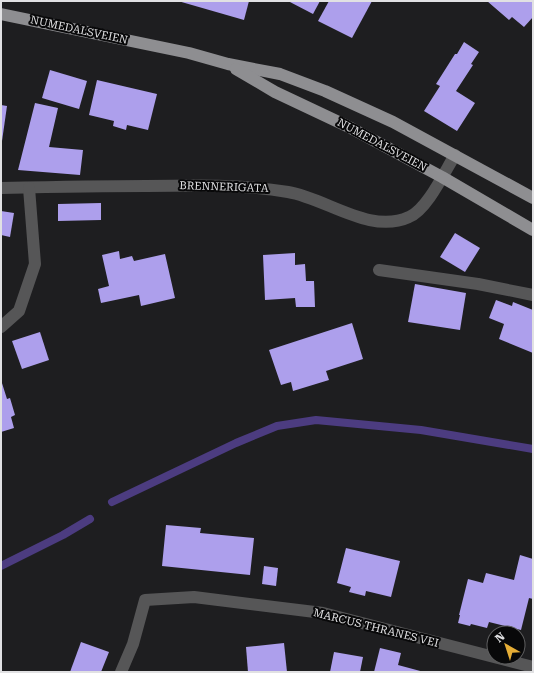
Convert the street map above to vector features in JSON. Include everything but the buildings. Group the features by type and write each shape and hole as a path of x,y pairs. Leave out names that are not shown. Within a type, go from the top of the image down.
{"main road":[{"name":"NUMEDALSVEIEN","path":"1,14 189,53 228,64 280,74 325,91 393,122 533,198"},
{"name":"NUMEDALSVEIEN","path":"228,64 275,92 348,126 442,177 533,230"}],"street":[{"name":"BRENNERIGATA","path":"1,188 208,185 260,187 300,194 344,212 375,222 390,222 410,217 424,206 456,155"},
{"path":"1,327 19,311 35,264 29,188"},
{"path":"378,270 478,284 533,295"},
{"name":"MARCUS THRANES VEI","path":"122,672 133,644 145,600 194,597 323,613 533,668"}],"waterway":[{"path":"112,502 236,443 277,426 316,420 421,430 533,449"},
{"path":"1,566 63,535 90,519"}]}
